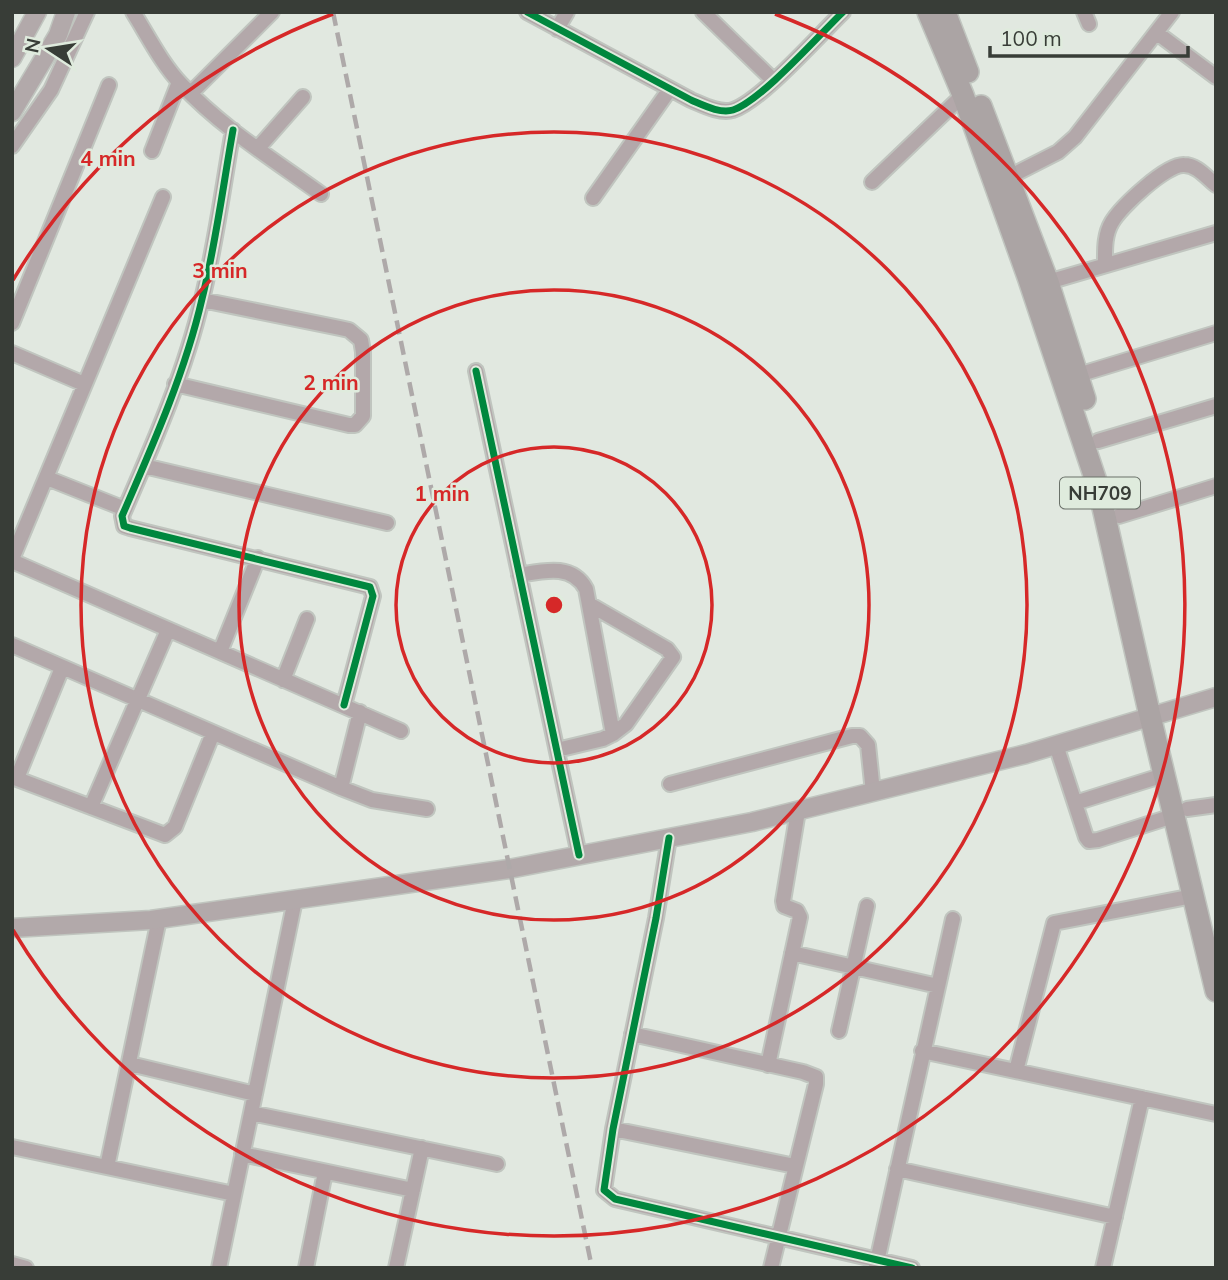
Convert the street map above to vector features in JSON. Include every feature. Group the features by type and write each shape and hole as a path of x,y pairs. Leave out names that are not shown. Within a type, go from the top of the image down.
{"highway":[{"name":"NH709","path":"928,12 963,96 1032,289 1099,490 1180,812 1216,930"},
{"name":"NH709","path":"945,12 1048,282 1119,516 1157,714 1164,775 1180,812 1193,896 1216,991"}],"main road":[{"path":"12,58 37,12"},
{"path":"15,108 58,35 66,12"},
{"path":"12,928 159,919 509,869 670,838 798,811 1056,745 1216,696"}],"street":[{"path":"12,146 51,90 87,12"},
{"path":"133,12 179,82 233,130 321,194"},
{"path":"191,93 272,12"},
{"path":"527,12 670,89 710,108 730,111 756,96 843,12"},
{"path":"557,29 567,12"},
{"path":"703,12 773,80"},
{"path":"1009,177 1058,152 1075,136 1172,12"},
{"path":"1157,33 1216,77"},
{"path":"152,151 179,82"},
{"path":"12,323 109,85"},
{"path":"593,198 670,89"},
{"path":"872,182 963,96"},
{"path":"258,148 303,97"},
{"path":"233,130 202,300 176,384 122,522 130,528 365,584 373,591 344,705"},
{"path":"1105,265 1104,247 1112,222 1166,171 1172,167 1190,166 1216,185"},
{"path":"163,197 12,560 401,731"},
{"path":"1048,282 1216,233"},
{"path":"176,384 349,425 355,425 363,416 363,352 361,340 356,334 340,328 202,300"},
{"path":"1077,375 1216,333"},
{"path":"12,354 84,384"},
{"path":"476,371 579,855"},
{"path":"1098,441 1216,406"},
{"path":"144,466 387,523"},
{"path":"47,478 125,509"},
{"path":"1119,516 1216,486"},
{"path":"220,652 258,558"},
{"path":"519,575 562,570 582,580 586,589 613,734"},
{"path":"557,750 613,734 626,724 673,657 667,649 589,604"},
{"path":"283,680 307,619"},
{"path":"91,807 168,630"},
{"path":"12,645 341,788 372,800 427,809"},
{"path":"62,668 15,778 165,835 175,827 213,733"},
{"path":"341,788 360,712"},
{"path":"670,784 860,736 868,745 873,792"},
{"path":"1056,745 1089,841 1180,812 1216,805"},
{"path":"1075,803 1164,775"},
{"path":"768,1065 800,917 797,911 784,905 783,897 798,811"},
{"path":"670,838 613,1129 604,1191 615,1199 778,1236 876,1264 912,1268"},
{"path":"1016,1071 1054,923 1193,896"},
{"path":"219,1268 295,900"},
{"path":"839,1031 867,906"},
{"path":"107,1167 159,919"},
{"path":"876,1264 953,919"},
{"path":"792,953 938,986"},
{"path":"632,1034 816,1077 771,1268"},
{"path":"922,1051 1216,1114"},
{"path":"130,1064 255,1094"},
{"path":"1103,1268 1142,1098"},
{"path":"251,1113 497,1164"},
{"path":"613,1129 795,1166"},
{"path":"12,1147 234,1194"},
{"path":"396,1268 422,1148"},
{"path":"242,1154 412,1191"},
{"path":"897,1169 1115,1217"},
{"path":"306,1268 325,1172"},
{"path":"12,1264 26,1268"}],"railway":[{"path":"333,12 592,1268"}],"cycle path":[{"path":"527,12 691,100 723,111 733,110 759,94 843,12"},
{"path":"233,130 211,257 195,327 167,409 122,516 124,526 130,528 370,587 373,596 344,705"},
{"path":"476,371 579,855"},
{"path":"669,838 656,918 613,1129 604,1190 615,1199 912,1268"}]}
